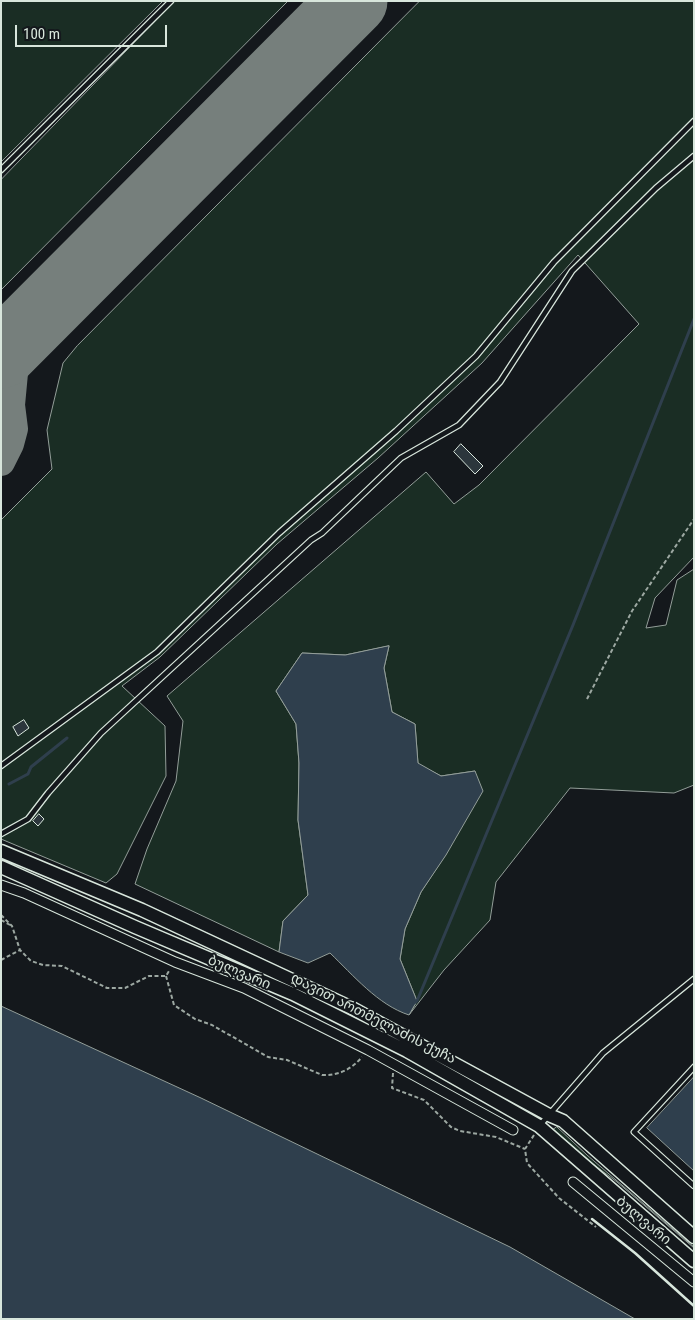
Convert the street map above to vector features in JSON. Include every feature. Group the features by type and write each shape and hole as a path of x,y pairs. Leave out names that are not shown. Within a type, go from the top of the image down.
{"street":[{"name":"დავით ართმელაძის ქუჩა","path":"1,851 142,910 352,1008 563,1121 694,1237"},
{"name":"დავით ართმელაძის ქუჩა","path":"1,866 135,927 294,994 407,1051 539,1126 694,1261"},
{"name":"ბულვარი","path":"1,886 24,893 175,962 244,988 368,1050 513,1130"},
{"name":"ბულვარი","path":"573,1182 694,1282"}],"lane":[{"path":"1,170 171,1"},
{"path":"1,766 157,652 279,533 403,424 476,356 554,262 694,121"},
{"path":"1,834 28,819 48,793 101,733 311,540 322,533 401,458 459,425 500,382 572,271 656,188 694,156"},
{"path":"539,1126 603,1053 694,979"},
{"path":"694,1067 634,1132 694,1186"}],"path":[{"path":"587,700 632,611 694,519"},
{"path":"1,915 12,926 20,950 31,961 43,965 62,966 107,988 126,988 149,976 166,976"},
{"path":"1,920 12,926"},
{"path":"1,960 20,950"},
{"path":"175,962 166,976 174,1005 195,1019 212,1025 268,1057 287,1060 322,1075 328,1075 345,1071 355,1065 368,1050"},
{"path":"393,1064 392,1088 424,1100 452,1128 460,1132 496,1137 525,1149"},
{"path":"539,1126 525,1149 528,1163 558,1198 596,1227"}],"green space":[{"path":"1,1 163,1 1,162"},
{"path":"175,1 288,1 1,290 1,180"},
{"path":"420,1 694,1 694,557 655,598 646,628 666,625 677,580 694,569 694,785 674,793 570,788 496,882 490,920 444,970 409,1015 417,1001 400,959 405,929 421,892 446,854 475,771 441,776 418,764 415,724 392,712 384,668 389,646 345,655 302,653 276,691 296,724 299,763 298,820 308,895 283,921 279,952 135,884 147,849 176,781 183,721 167,696 426,472 454,504 479,485 639,324 578,255 482,363 378,458 277,544 160,657 122,686 165,726 166,776 117,874 106,883 1,839 1,520 52,469 47,430 63,363 77,346"},
{"path":"557,1127 694,1248 617,1182 550,1132"}],"water":[{"path":"389,646 384,668 392,712 415,724 418,763 441,776 475,771 483,791 446,855 421,892 405,929 400,959 417,1001 409,1015 376,997 330,953 308,963 279,952 283,921 308,895 298,820 299,763 296,724 276,691 302,653 345,655"},
{"path":"1,1006 201,1098 510,1247 635,1319 1,1319"},
{"path":"694,1077 694,1171 647,1128"}],"building":[{"path":"461,444 483,466 475,474 454,452"},
{"path":"24,720 29,728 18,736 13,727"},
{"path":"39,814 44,819 38,826 33,821"}],"waterway":[{"path":"414,1003 417,1001 573,625 694,319"},
{"path":"9,784 28,774 31,767 67,738"}],"taxiway":[{"path":"1,462 10,444 14,429 11,405 14,373 26,330 49,307"}],"runway":[{"path":"1,354 353,1"}],"wall":[{"path":"592,1219 635,1253 694,1306"}]}
